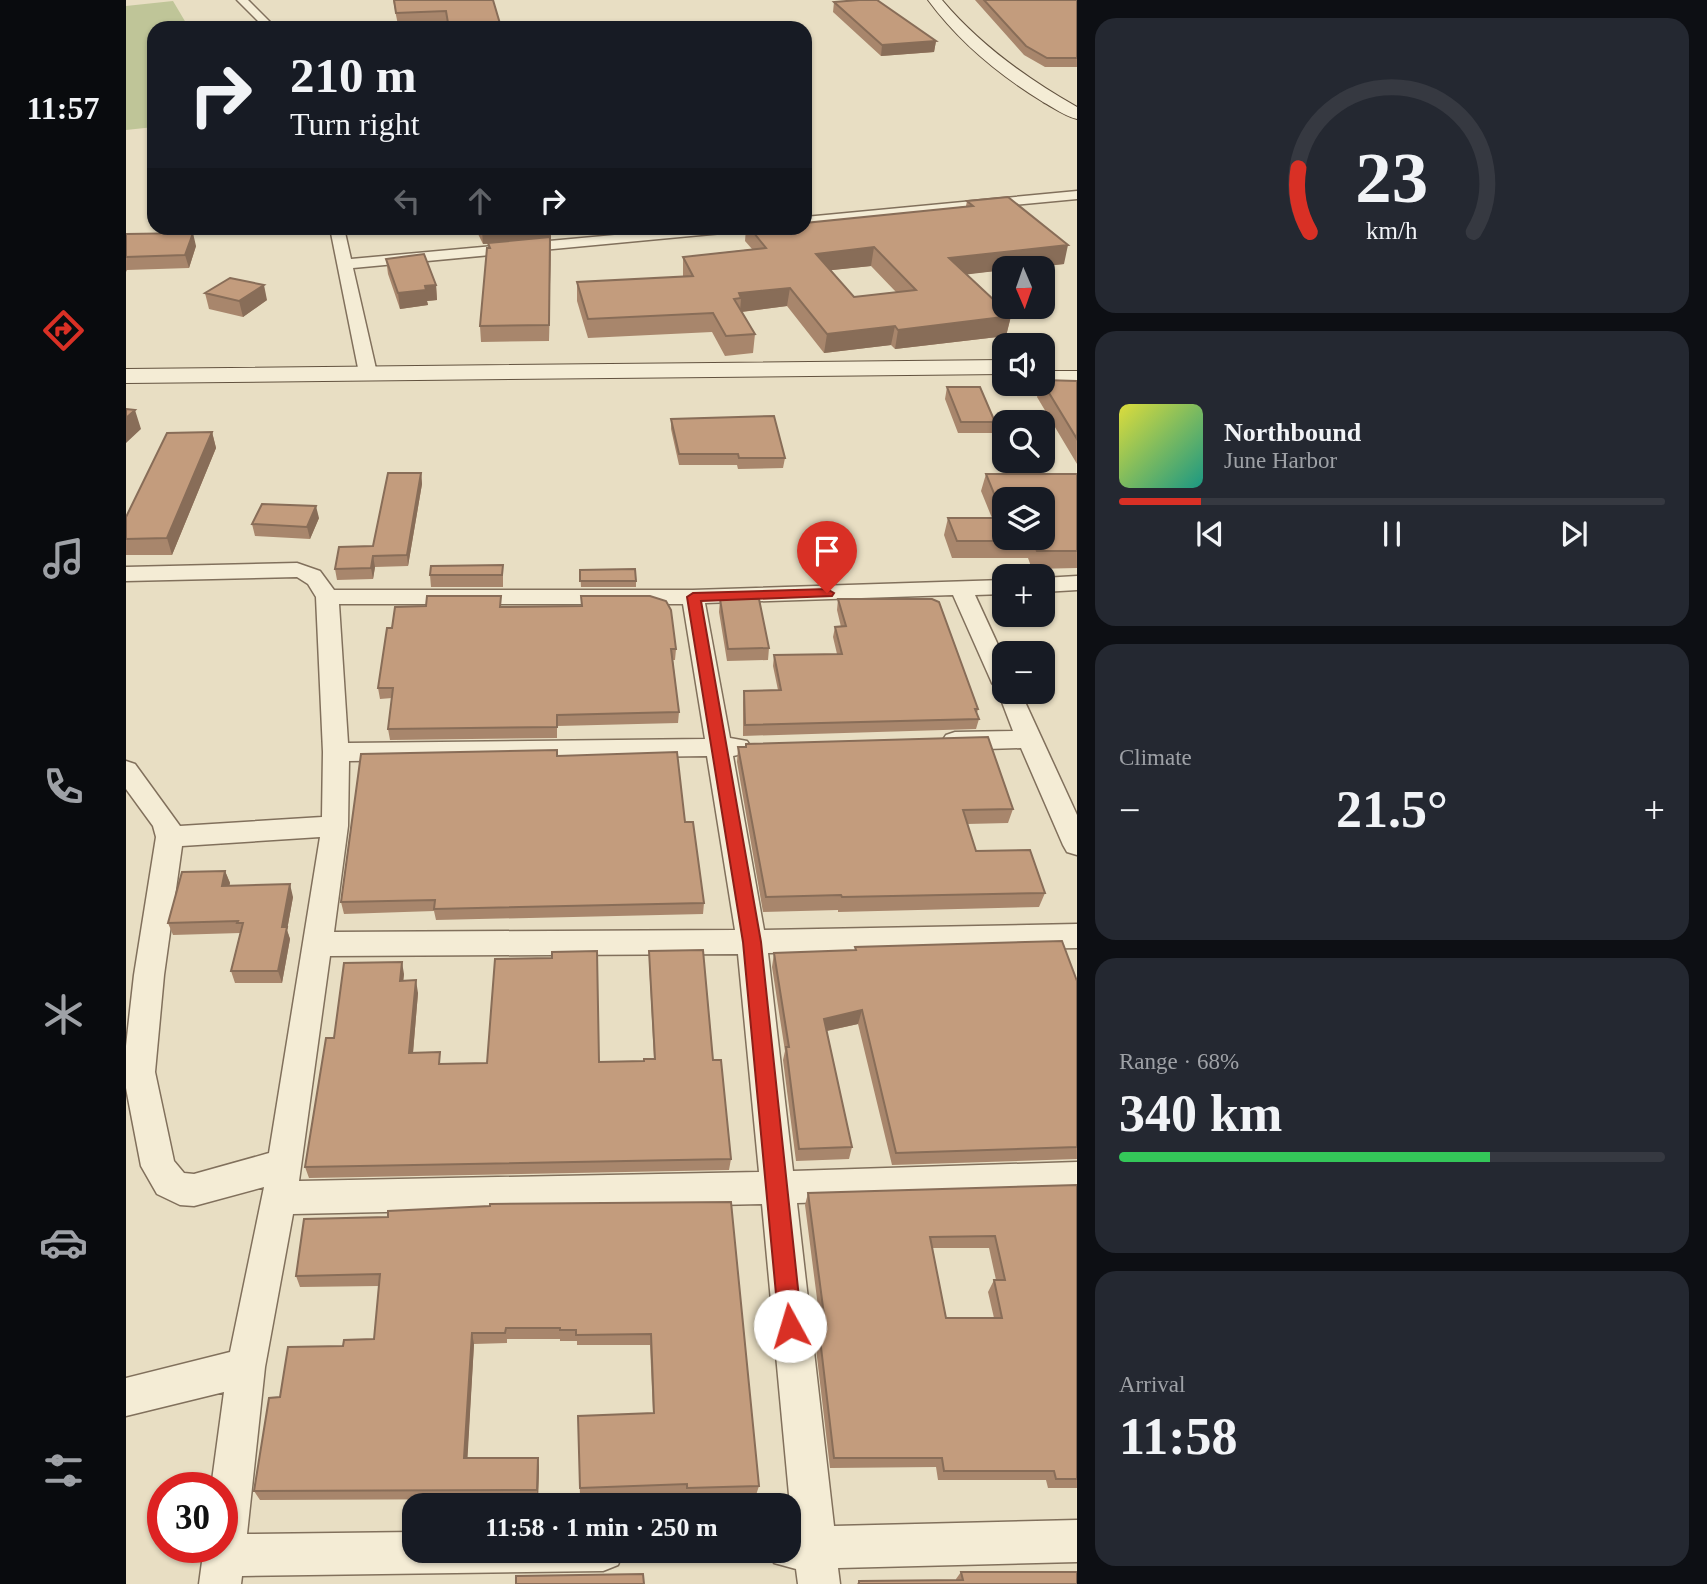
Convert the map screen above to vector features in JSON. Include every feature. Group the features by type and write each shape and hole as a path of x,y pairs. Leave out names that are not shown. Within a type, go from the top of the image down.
{"main road":[{"path":"935,0 965,36 993,63 1077,114"},
{"path":"951,0 971,28 995,50 1071,99"},
{"path":"1048,98 1071,99"},
{"path":"126,376 992,367"},
{"path":"1055,367 1077,367"},
{"path":"1055,378 1077,378"},
{"path":"126,387 992,379"}],"street":[{"path":"242,0 264,21"},
{"path":"812,220 1077,195"},
{"path":"339,235 368,373"},
{"path":"346,264 658,235"},
{"path":"126,574 297,570 316,577 327,597 336,752 335,826 279,1198 246,1367 222,1569 402,1560"},
{"path":"1055,584 1077,583"},
{"path":"327,597 693,597 992,588"},
{"path":"961,590 992,657"},
{"path":"693,597 752,942 808,1560 1077,1541"},
{"path":"1014,704 1077,845"},
{"path":"936,742 1031,739"},
{"path":"336,752 761,747"},
{"path":"126,770 166,823 170,837 149,975 139,1072 158,1166 169,1184 180,1189 194,1190 284,1165"},
{"path":"170,837 335,826"},
{"path":"317,944 752,942 1077,936"},
{"path":"279,1198 775,1188 1077,1178"},
{"path":"126,1398 246,1367"}],"green space":[{"path":"173,1 185,21 147,21 147,128 126,130 126,6"}],"building":[{"path":"394,0 493,0 499,21 448,21 446,11 396,13"},
{"path":"877,0 936,41 882,45 834,2"},
{"path":"984,0 1077,0 1077,58 1047,58 1026,46"},
{"path":"1008,197 1068,245 949,258 992,298 992,318 898,330 895,326 827,334 790,288 739,293 741,298 734,299 755,334 726,336 713,313 588,319 577,282 693,276 683,257 766,248 756,235 812,235 812,222 973,206 967,201","holes":["874,247 916,290 854,297 816,254"]},
{"path":"126,234 192,235 185,255 126,257"},
{"path":"550,237 549,325 480,326 487,248 490,248 488,243"},
{"path":"424,254 436,285 425,286 426,290 398,293 386,259"},
{"path":"230,278 264,285 239,301 205,293"},
{"path":"1055,380 1077,381 1077,439 1051,396 1055,396"},
{"path":"947,387 980,387 992,415 992,422 961,422"},
{"path":"126,409 135,410 126,418"},
{"path":"774,416 785,458 739,458 738,454 679,454 671,419"},
{"path":"212,432 167,538 126,539 126,517 167,433"},
{"path":"388,473 421,473 407,555 373,556 371,568 335,569 339,547 373,546"},
{"path":"986,474 1077,474 1077,551 1037,551 1055,550 1055,487 992,489"},
{"path":"262,504 316,506 307,527 252,524"},
{"path":"948,518 992,518 992,541 957,541"},
{"path":"503,565 502,575 430,575 431,566"},
{"path":"635,569 636,581 580,581 580,570"},
{"path":"427,596 501,596 500,607 582,606 581,596 650,596 666,601 671,610 676,649 671,649 679,712 557,715 557,727 388,729 393,688 378,688 387,628 392,628 395,607 426,606"},
{"path":"720,599 759,599 769,648 728,649"},
{"path":"838,599 932,599 939,602 978,709 975,709 979,719 745,725 744,691 781,690 774,655 842,654 835,627 846,626"},
{"path":"988,737 1013,809 963,810 976,851 1030,850 1045,893 766,897 738,747 746,747 746,744"},
{"path":"557,750 557,756 677,752 685,822 693,822 704,903 434,909 435,900 341,902 361,754"},
{"path":"225,871 222,886 290,884 282,927 287,927 278,971 231,971 243,923 168,923 182,872"},
{"path":"1062,941 1077,981 1077,1147 896,1153 862,1010 824,1019 852,1147 799,1149 786,1047 789,1047 774,953 856,950 855,947"},
{"path":"703,950 713,1060 721,1060 731,1159 305,1167 326,1038 334,1038 344,963 402,962 400,981 416,980 409,1053 440,1052 439,1064 487,1063 495,959 552,958 552,952 597,951 599,1062 644,1061 655,1059 649,951"},
{"path":"1077,1185 1077,1479 1056,1479 1054,1471 944,1471 942,1458 834,1458 819,1330 826,1330 808,1193","holes":["995,1236 1005,1280 994,1280 1002,1318 946,1318 930,1237"]},
{"path":"731,1202 759,1486 687,1488 687,1484 580,1488 578,1416 654,1413 651,1334 576,1335 576,1330 560,1328 506,1328 505,1333 472,1333 464,1458 538,1458 537,1490 254,1491 269,1398 280,1397 288,1347 343,1346 344,1340 374,1339 380,1274 296,1276 304,1219 388,1217 388,1211 490,1204"},
{"path":"961,1572 1077,1572 1077,1584 859,1584 859,1581 963,1580"},
{"path":"643,1574 644,1584 516,1584 516,1576"}],"route":[{"path":"790,1326 752,942 693,597 827,593"}]}
